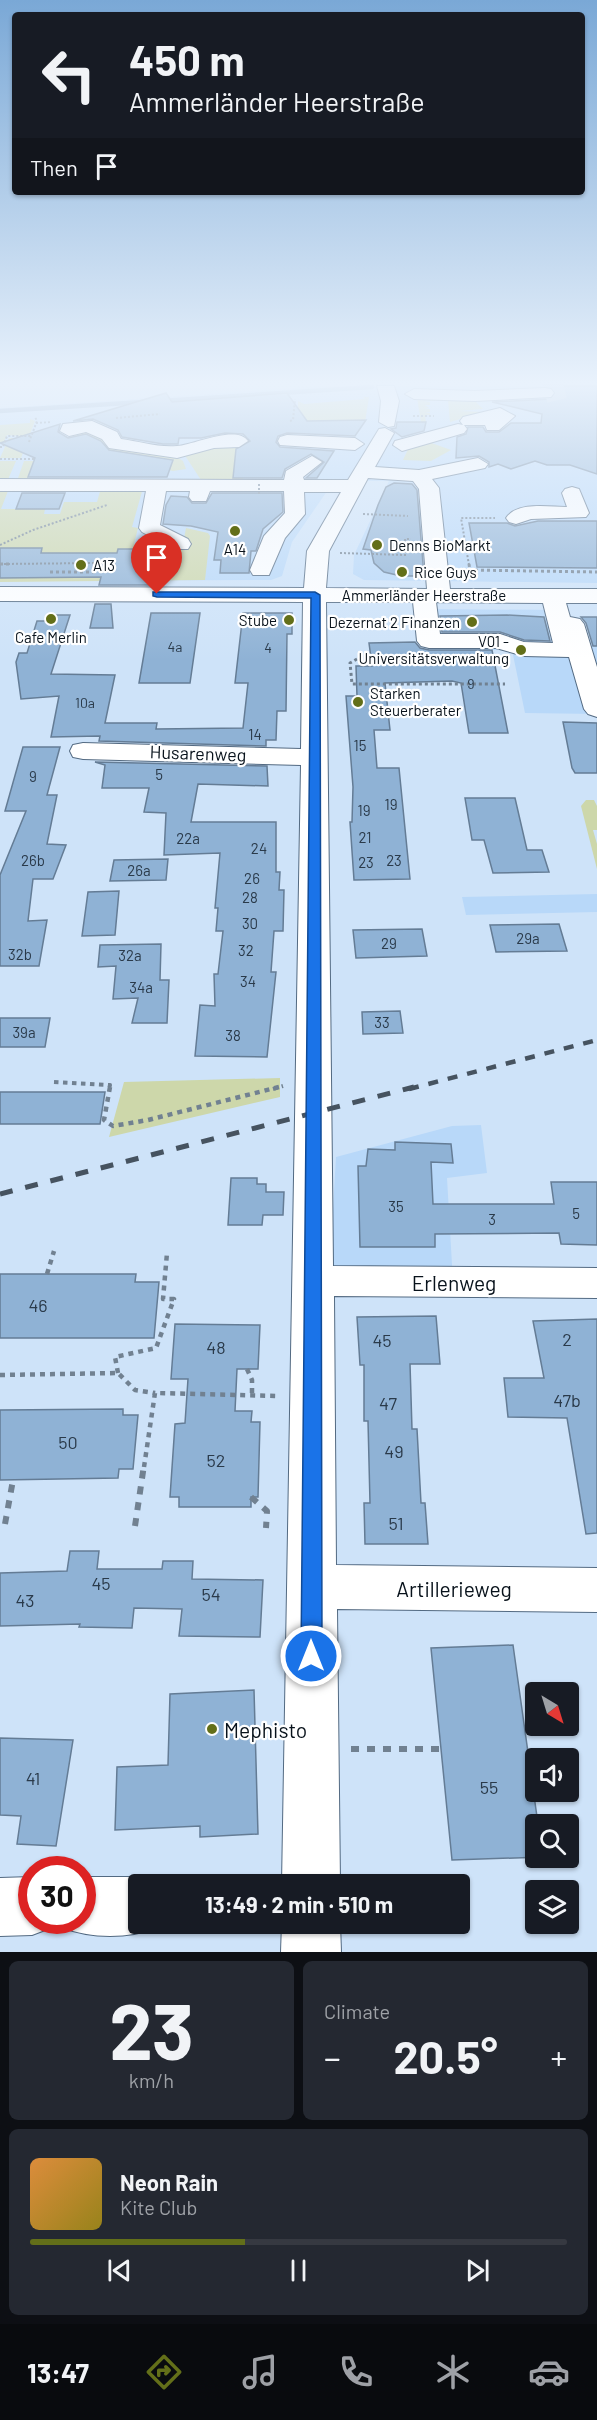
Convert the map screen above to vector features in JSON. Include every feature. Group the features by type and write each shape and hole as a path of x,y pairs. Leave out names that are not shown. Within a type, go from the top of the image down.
{"street":[{"path":"191,477 196,485"},
{"path":"294,477 296,485 292,496 295,514 275,536 255,570 299,588"},
{"path":"333,477 333,481 347,477"},
{"path":"0,485 67,492 158,482 196,485 296,485 339,477"},
{"path":"311,1874 312,1281 315,1078 314,757 299,588 360,477"},
{"path":"434,477 429,488 435,539 429,641 500,642 509,647 526,650 567,650 558,596"},
{"path":"158,482 149,528 180,535 176,580"},
{"path":"572,493 588,513"},
{"path":"516,518 528,513 588,513"},
{"name":"Ammerländer Heerstraße","path":"0,594 176,580 431,595 597,596"},
{"path":"558,596 597,709"},
{"name":"Husarenweg","path":"83,752 314,757"},
{"name":"Erlenweg","path":"312,1281 597,1283"},
{"name":"Artillerieweg","path":"312,1587 597,1590"},
{"path":"0,1906 18,1906"},
{"path":"96,1906 128,1906"},
{"path":"310,1952 311,1934"}],"path":[{"path":"0,545 33,530 110,504 158,482"},
{"path":"259,484 259,494"},
{"path":"367,515 393,512 433,516"},
{"path":"472,585 461,518 516,518"},
{"path":"318,551 406,555 405,539 435,539"},
{"path":"50,572 94,572 97,563"},
{"path":"0,564 114,563"},
{"path":"470,570 597,572"},
{"path":"357,658 350,663 352,684 505,684"},
{"path":"54,1082 110,1085 104,1120 113,1126 148,1120 315,1078"},
{"path":"47,1274 54,1251"},
{"path":"167,1253 163,1299 174,1299 156,1348 115,1356 118,1373 135,1390 155,1393 291,1396"},
{"path":"247,1370 252,1380 252,1395"},
{"path":"0,1375 118,1373"},
{"path":"135,1526 155,1393"},
{"path":"5,1524 13,1480"},
{"path":"251,1497 267,1511 266,1528"},
{"path":"346,1749 441,1749"}],"shaded area":[{"path":"0,477 597,477 597,583 364,580 353,574 354,555 389,481 334,481 292,542 282,576 271,580 0,581"},
{"name":"V01 - Universitätsverwaltung","path":"423,609 560,610 569,640 597,641 597,714 525,713 512,650 428,650"},
{"path":"597,894 597,912 466,915 462,897"},
{"path":"481,1125 487,1173 447,1178 453,1282 329,1281 336,1157 452,1126"}],"green space":[{"path":"0,477 9,477 6,484 16,484 18,477 29,477 8,491 1,509 45,509 44,514 60,514 64,502 97,502 101,488 143,488 132,527 138,528 134,544 183,544 186,528 208,533 210,536 205,580 0,582"},
{"path":"199,477 244,478 236,482 201,480"},
{"path":"586,800 594,800 597,806 597,830 593,830 597,844 597,869 581,806"},
{"path":"280,1078 280,1097 109,1137 124,1082"}],"building":[{"path":"233,477 282,477 282,478"},
{"path":"394,483 412,484 417,490 424,576 401,576 384,572 374,563 371,550 363,549 386,487"},
{"path":"22,493 65,493 59,509 16,509"},
{"name":"A14","path":"212,493 282,493 283,512 263,529 256,551 251,551 249,573 220,573 221,560 214,560 218,532 191,526 163,524 166,505 171,496 187,497 192,503 206,503"},
{"path":"538,521 597,521 597,568 477,567 469,523 507,523 515,526"},
{"name":"A13","path":"0,548 42,548 41,553 117,553 118,549 165,549 159,585 99,585 101,577 0,578"},
{"path":"95,604 111,604 113,628 90,628"},
{"path":"151,613 200,613 190,683 139,683"},
{"path":"243,613 292,613 292,634 287,634 286,711 277,711 276,740 266,740 266,746 99,741 100,736 51,737 59,696 21,699 16,662 19,653 27,653 37,621 45,621 47,615 70,615 51,674 115,675 105,723 157,723 156,729 243,728 248,683 235,683"},
{"path":"440,616 544,617 550,641 524,640 500,632 442,632"},
{"path":"581,617 597,617 597,646 593,646 586,623"},
{"path":"415,642 420,648 429,650 492,650 508,733 469,733 461,683 452,681 385,683 390,730 374,730 377,768 399,768 410,879 354,880 350,822 352,822 353,787 346,696 357,696 356,666 372,666 369,643"},
{"path":"563,722 597,723 597,773 575,773"},
{"path":"23,747 60,747 47,795 57,795 47,844 66,845 53,879 33,879 28,921 47,920 39,966 0,966 0,875 26,811 5,811"},
{"path":"95,762 267,766 268,786 198,784 191,822 276,822 276,872 280,872 279,890 284,890 283,931 274,931 271,972 276,972 267,1057 195,1056 200,1005 215,1006 214,974 218,974 223,931 216,931 218,908 215,908 220,853 164,855 166,813 144,812 149,788 102,788 105,765"},
{"path":"465,798 515,798 527,850 542,850 549,872 493,873 484,840 472,840"},
{"path":"168,859 166,880 110,881 114,860"},
{"path":"119,891 115,935 82,936 88,892"},
{"path":"559,924 567,951 496,952 490,925"},
{"path":"422,929 427,956 356,958 353,930"},
{"path":"161,944 160,980 169,980 167,1023 132,1023 138,998 113,999 116,966 98,967 100,945"},
{"path":"400,1011 403,1033 363,1034 362,1012"},
{"path":"0,1018 50,1018 45,1047 0,1047"},
{"path":"0,1092 105,1092 100,1124 0,1124"},
{"path":"395,1142 451,1144 453,1163 431,1162 433,1204 554,1204 551,1182 597,1182 597,1245 561,1244 559,1233 435,1234 435,1247 360,1247 358,1166 366,1166 368,1149 395,1150"},
{"path":"231,1178 257,1178 257,1184 266,1184 266,1192 284,1192 283,1215 263,1215 262,1225 228,1225"},
{"path":"0,1274 136,1274 135,1282 159,1282 154,1338 0,1338"},
{"path":"436,1316 440,1364 410,1364 412,1429 417,1429 421,1503 425,1503 428,1544 365,1544 364,1503 370,1503 368,1421 364,1421 364,1365 360,1365 357,1317"},
{"path":"597,1319 597,1533 586,1534 567,1418 508,1417 504,1378 544,1378 533,1321"},
{"path":"175,1324 260,1325 258,1369 237,1369 235,1411 252,1411 251,1422 260,1422 258,1497 251,1497 251,1507 179,1507 179,1497 170,1497 175,1424 185,1423 188,1379 171,1379"},
{"path":"123,1409 123,1415 138,1415 133,1469 119,1469 118,1478 0,1480 0,1410"},
{"path":"70,1551 99,1551 97,1569 162,1569 163,1561 193,1561 192,1579 263,1580 260,1637 179,1636 182,1609 134,1608 132,1628 79,1627 80,1624 0,1626 0,1573 67,1571"},
{"path":"513,1645 527,1748 525,1748 525,1802 535,1802 537,1814 525,1814 525,1858 452,1860 431,1648"},
{"name":"Mephisto","path":"254,1690 258,1834 200,1837 200,1826 115,1830 117,1767 168,1765 170,1694"},
{"path":"0,1738 73,1740 56,1846 17,1844 21,1816 0,1815"}],"railway":[{"path":"409,1089 597,1040"},
{"path":"0,1194 414,1087"}],"place":[{"name":"A14","path":"235,531"},
{"name":"Denns BioMarkt","path":"377,545"},
{"name":"A13","path":"81,565"},
{"name":"Rice Guys","path":"402,572"},
{"name":"Cafe Merlin","path":"51,619"},
{"name":"Stube","path":"289,620"},
{"name":"Dezernat 2 Finanzen","path":"472,622"},
{"name":"V01 - Universitätsverwaltung","path":"521,650"},
{"name":"Starken Steuerberater","path":"358,702"},
{"name":"Mephisto","path":"212,1729"}],"route":[{"path":"157,594 315,595 313,858 315,886 315,1149 312,1253 311,1656"}]}
